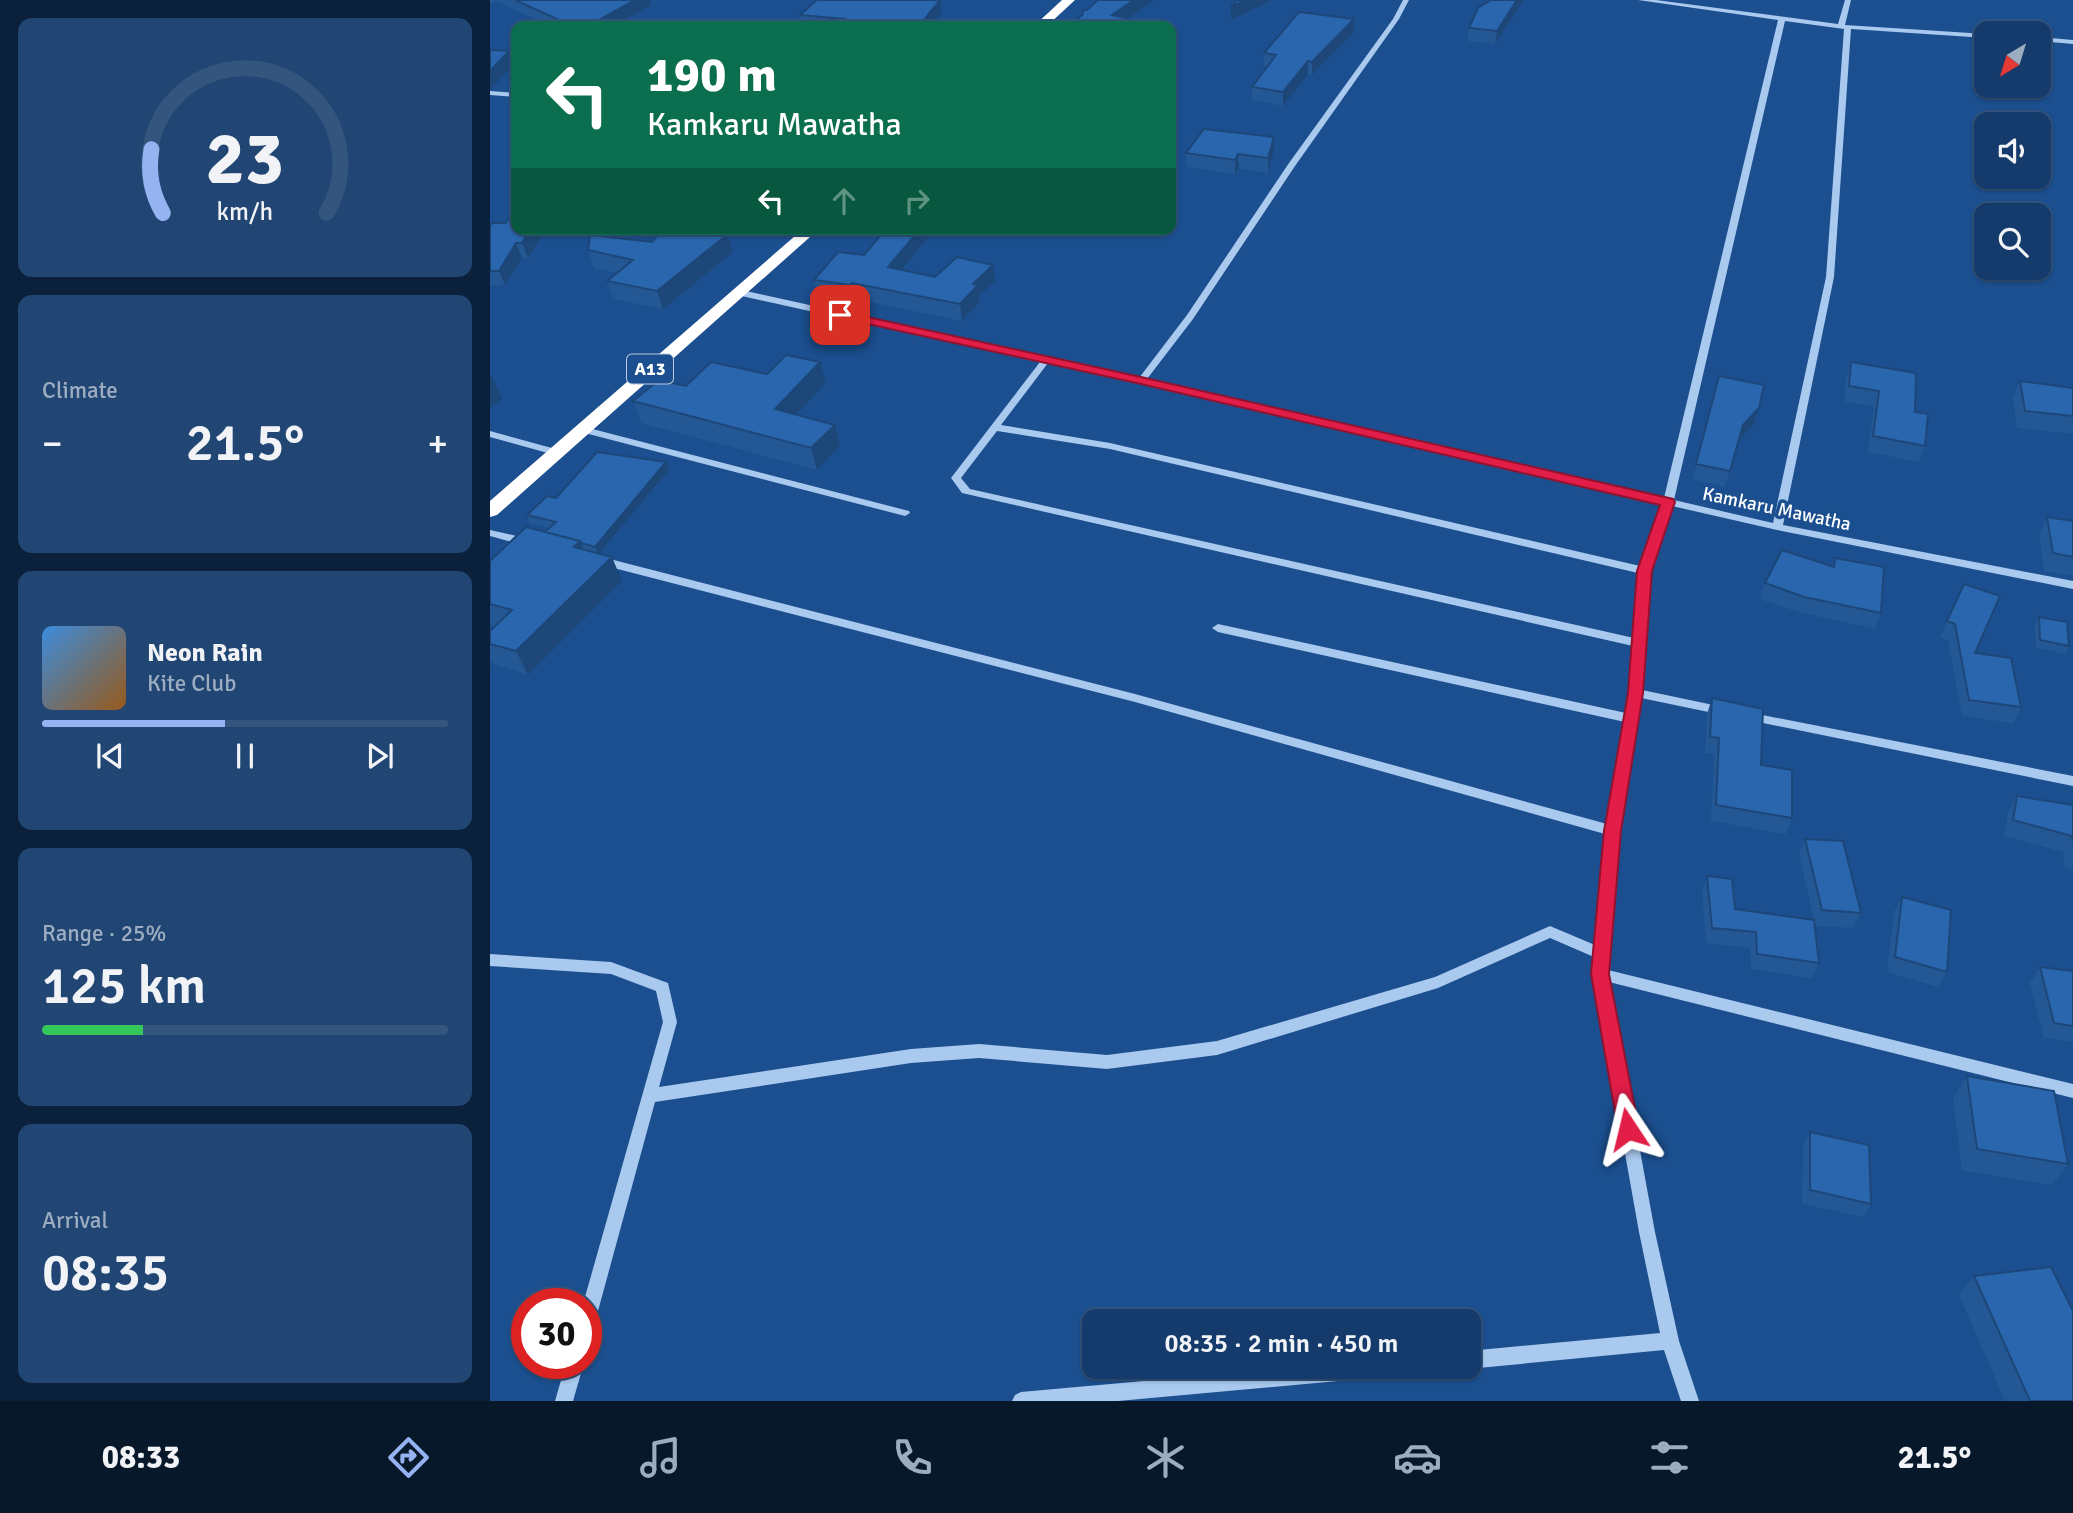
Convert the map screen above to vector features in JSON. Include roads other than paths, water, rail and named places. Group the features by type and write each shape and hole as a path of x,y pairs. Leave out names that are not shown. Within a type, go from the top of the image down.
{"highway":[{"path":"1046,21 1069,0"},
{"name":"A13","path":"490,511 804,235"}],"street":[{"path":"1141,380 1190,317 1292,165 1396,19 1406,0"},
{"path":"1641,0 1845,27 1974,35"},
{"path":"1777,527 1830,277 1848,0"},
{"path":"1690,1401 1670,1341 1647,1232 1600,974 1612,831 1636,693 1644,571 1668,502 1782,19"},
{"path":"2051,40 2073,42"},
{"path":"490,93 511,95"},
{"name":"Kamkaru Mawatha","path":"737,292 1141,380 1777,527 2073,585"},
{"path":"1045,361 956,478 966,491 1640,643"},
{"path":"994,427 1110,446 1644,571"},
{"path":"581,429 905,513"},
{"path":"490,434 555,452"},
{"path":"490,533 544,546"},
{"path":"584,556 1135,698 1612,831"},
{"path":"1218,628 1632,719"},
{"path":"1636,693 2073,781"},
{"path":"649,1096 911,1056 979,1051 1107,1062 1217,1048 1438,982 1550,932 1602,954"},
{"path":"490,960 611,968 663,987 670,1022 595,1288"},
{"path":"1600,974 2073,1091"},
{"path":"1481,1359 1670,1341"},
{"path":"564,1401 570,1379"},
{"path":"1021,1401 1262,1379"}]}
